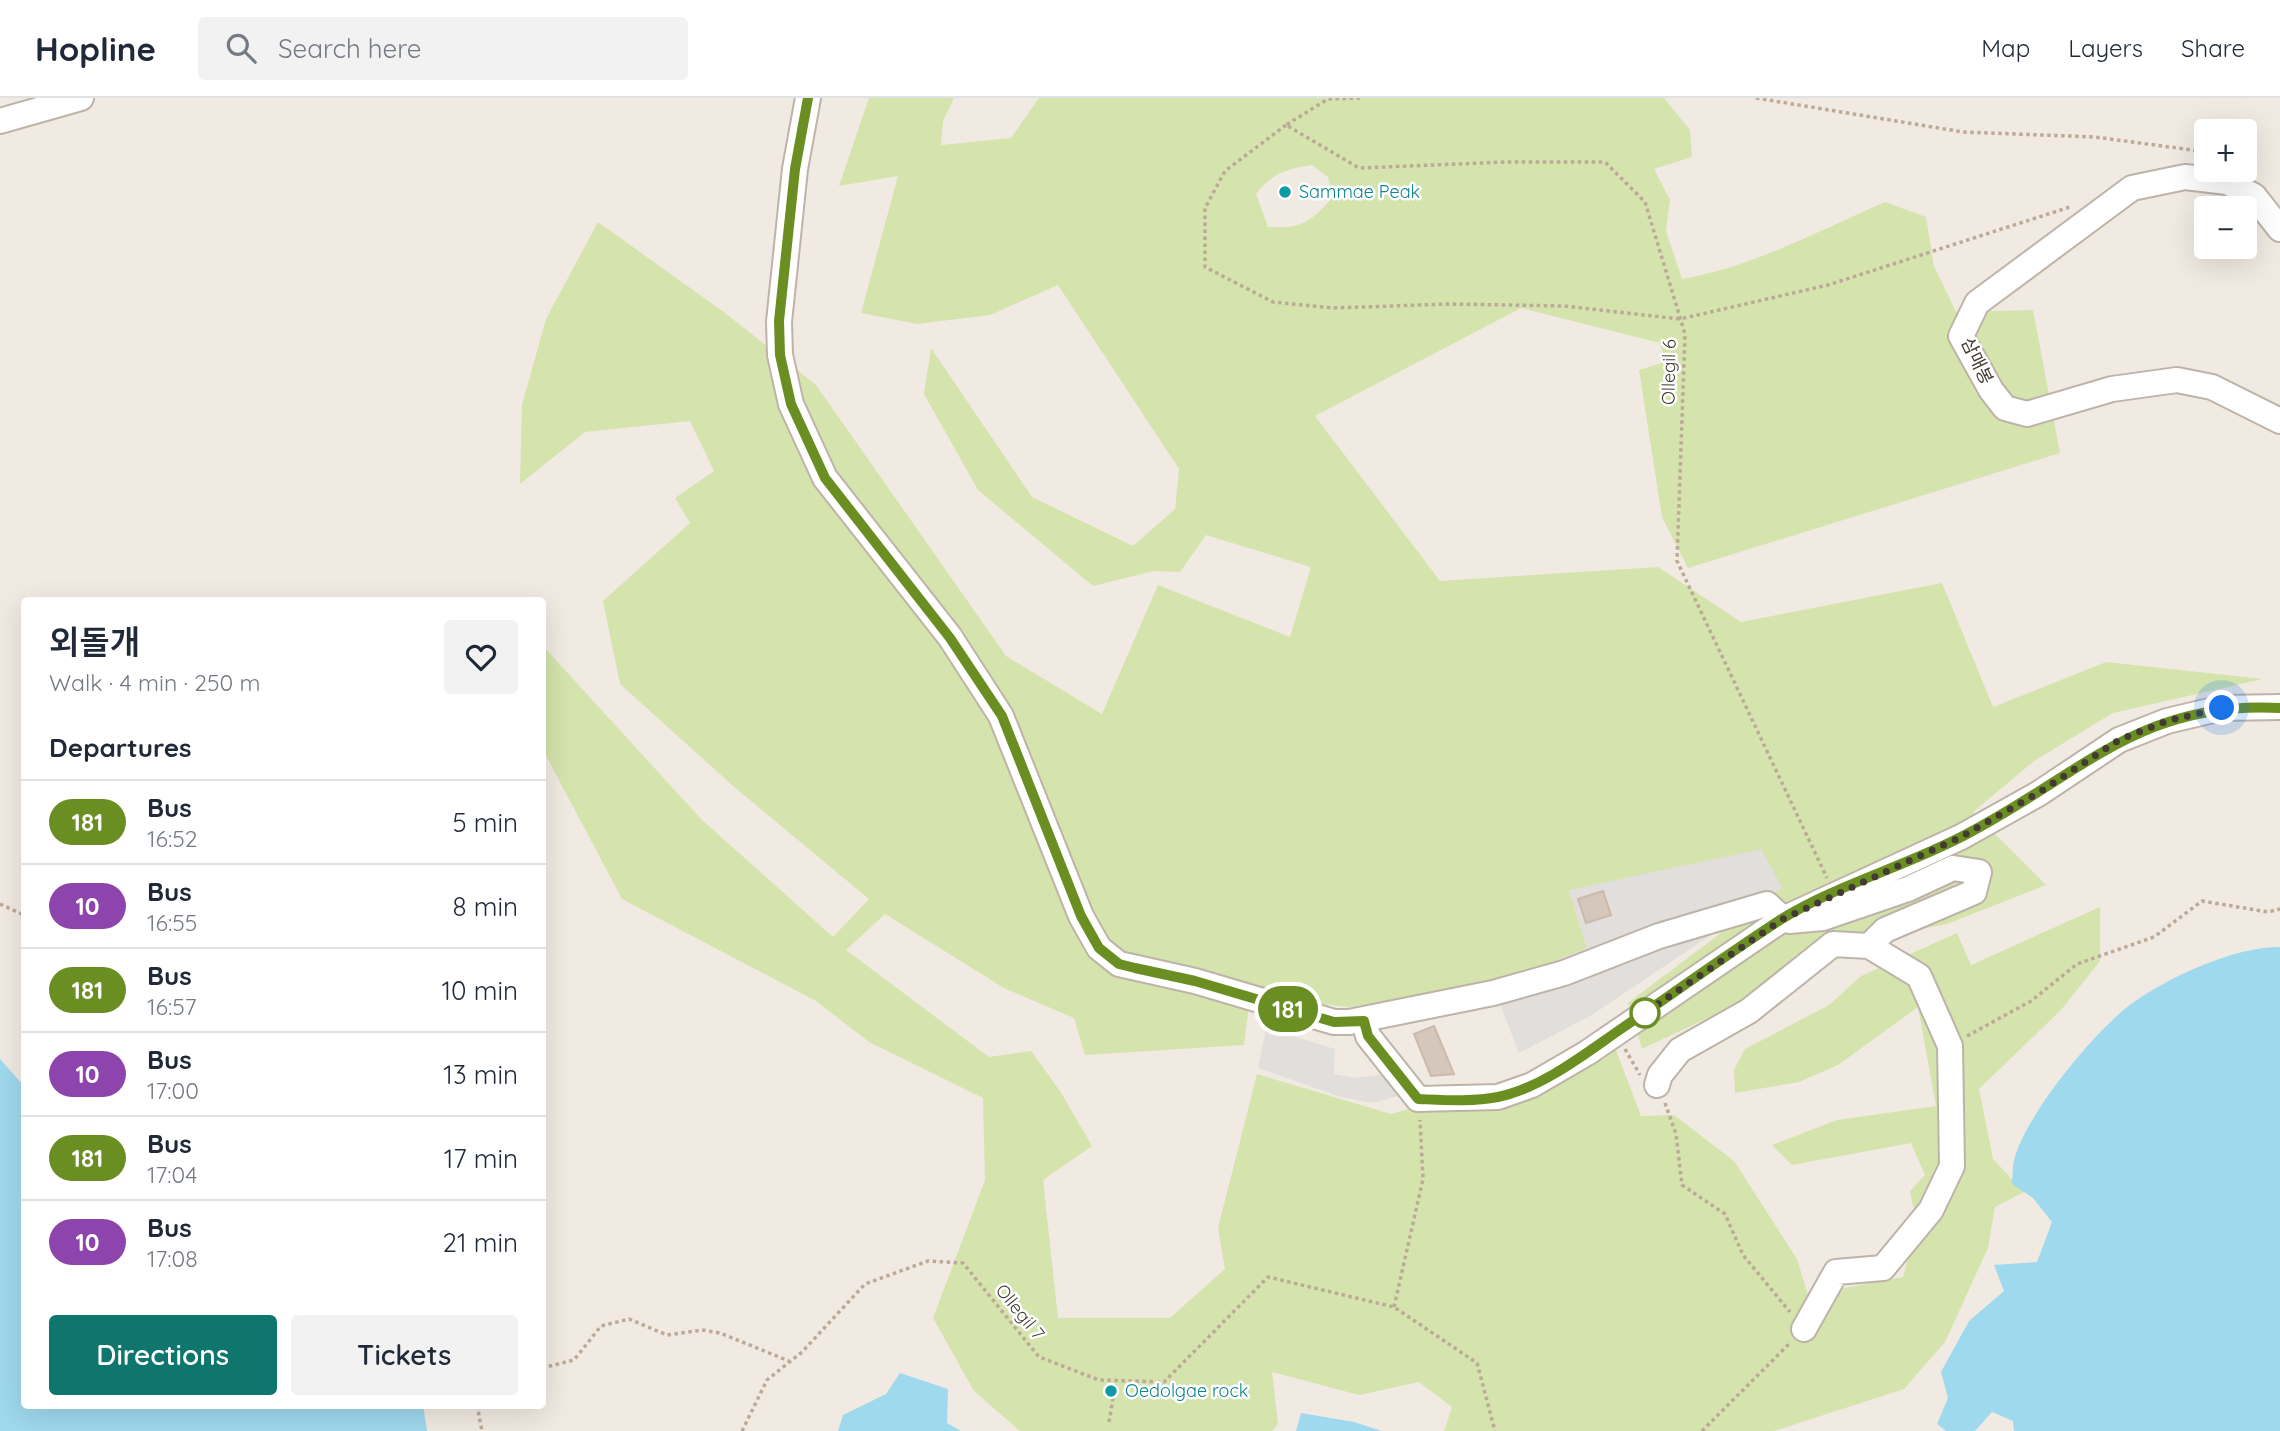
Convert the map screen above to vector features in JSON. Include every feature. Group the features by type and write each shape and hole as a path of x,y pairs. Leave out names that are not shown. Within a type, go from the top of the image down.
{"street":[{"path":"0,121 81,98"},
{"path":"808,98 795,169 779,321 780,355 791,404 825,478 950,638 1002,716 1081,916 1099,948 1119,964 1195,981 1334,1022 1364,1021 1390,1012 1493,993 1564,974 1659,936 1775,911 1835,893 1961,837 2038,793 2119,740 2143,730 2222,708 2280,708"},
{"name":"삼매봉","path":"2280,229 2253,196 2227,182 2185,177 2132,188 1977,303 1961,336 1991,390 2005,408 2027,414 2112,389 2177,380 2212,387 2280,421"},
{"path":"1775,911 1784,921 1823,918 1908,890 1953,868 1979,872 1974,892 1885,929 1869,946"},
{"path":"1364,1021 1368,1036 1418,1099 1498,1097 1532,1085 1587,1053 1775,911"},
{"path":"1647,1079 1660,1075 1680,1050 1749,1011 1833,944 1869,946 1919,976 1950,1046 1952,1166 1931,1210 1883,1268 1836,1272 1804,1329"}],"path":[{"path":"1360,98 1328,99 1286,125 1225,171 1205,208 1205,267 1273,302 1334,308 1448,304 1564,306 1680,319 1828,285 2079,204"},
{"path":"1756,98 1963,132 2095,137 2194,150"},
{"name":"Ollegil 6","path":"1286,125 1359,168 1506,162 1605,162 1645,202 1685,334 1677,561 1835,893"},
{"path":"1950,1046 2031,1001 2077,964 2154,937 2202,901 2268,912 2280,909"},
{"path":"0,904 21,914"},
{"path":"1647,1079 1676,1134 1682,1185 1725,1214 1743,1255 1804,1329 1702,1431"},
{"path":"1418,1099 1423,1179 1394,1307 1477,1363 1495,1431"},
{"name":"Ollegil 7","path":"742,1431 767,1380 790,1361 865,1284 928,1261 963,1263 1039,1357 1099,1380 1164,1382 1268,1276 1394,1307"},
{"path":"546,1367 575,1360 601,1326 629,1319 667,1335 702,1330 720,1333 790,1361"},
{"path":"1110,1422 1116,1380"},
{"path":"478,1409 482,1431"}],"green space":[{"path":"869,98 954,98 943,121 941,145 1011,138 1039,98 1664,98 1690,130 1692,157 1654,169 1670,200 1666,231 1682,279 1760,257 1885,202 1926,217 1934,266 1956,312 2033,310 2060,453 1688,568 1662,517 1639,370 1665,362 1660,343 1521,308 1315,416 1440,581 1658,567 1741,622 1942,583 1993,707 2106,662 2263,679 2113,713 2034,761 1973,812 2046,885 1947,924 1842,944 1748,999 1642,1049 1628,1003 1782,887 1569,890 1587,948 1493,986 1348,1007 1250,997 1244,1045 1085,1055 1074,1018 1004,988 885,914 846,950 989,1057 1031,1051 1060,1091 1092,1146 1043,1180 1058,1318 1170,1318 1225,1269 1218,1228 1257,1074 1391,1114 1442,1100 1528,1098 1614,1045 1641,1116 1674,1115 1734,1161 1797,1259 1808,1295 1903,1277 1917,1226 1910,1191 1925,1175 1911,1143 1792,1165 1772,1145 1837,1120 1936,1106 1918,1007 1838,1065 1799,1082 1735,1093 1734,1070 1745,1049 1829,1005 1861,976 1957,933 1971,965 2100,907 2100,961 2061,1010 1979,1089 1993,1159 2024,1192 1995,1207 1988,1248 1945,1342 1904,1389 1774,1431 1444,1431 1452,1407 1419,1382 1359,1395 1272,1372 1278,1424 1272,1431 1020,1431 974,1391 933,1318 985,1180 983,1098 869,1042 816,1001 622,899 546,756 546,649 701,819 833,937 869,899 732,785 620,684 603,601 690,523 675,498 714,471 690,421 585,432 520,484 522,405 546,319 598,222 725,313 816,385 1006,656 1102,714 1158,585 1290,637 1311,567 1206,535 1180,572 1154,571 1093,586 978,490 924,394 931,348 1032,497 1133,546 1175,509 1179,469 1058,285 990,315 917,324 861,313 898,176 839,186","holes":["1312,165 1328,177 1333,197 1305,222 1290,227 1268,227 1256,194 1268,181 1287,170"]}],"shaded area":[{"path":"1761,849 1782,887 1592,1015 1519,1053 1493,986 1587,948 1569,890"},
{"path":"1266,1028 1335,1049 1334,1074 1355,1078 1384,1074 1401,1095 1373,1103 1341,1097 1258,1068"}],"water":[{"path":"2280,947 2280,1431 2014,1431 2013,1421 1992,1412 1975,1431 1946,1431 1937,1424 1948,1398 1941,1372 1969,1321 2004,1291 1994,1265 2037,1262 2052,1222 2033,1198 2012,1184 2014,1160 2022,1139 2048,1096 2099,1033 2146,994 2202,965 2242,952"},
{"path":"0,1059 21,1083 21,1409 424,1409 427,1431 0,1431"},
{"path":"900,1373 948,1389 947,1423 961,1431 838,1431 843,1415 886,1394"},
{"path":"1301,1413 1354,1422 1382,1431 1296,1431"}],"building":[{"path":"1603,891 1611,915 1586,923 1578,899"},
{"path":"1434,1026 1454,1074 1431,1076 1414,1034"}],"bus line":[{"name":"181","path":"808,98 797,149 779,321 780,355 791,404 825,478 950,638 1002,716 1081,916 1099,948 1119,964 1195,981 1334,1022 1364,1021 1368,1036 1418,1099 1498,1097 1532,1085 1587,1053 1783,919 1930,852 1995,819 2119,740 2167,721 2222,708 2280,708"}],"place":[{"name":"Sammae Peak","path":"1285,192"},
{"name":"Oedolgae rock","path":"1111,1391"}],"route":[{"path":"1645,1013 1636,1019 1783,919 1930,852 1995,819 2119,740 2167,721 2222,708"}]}
